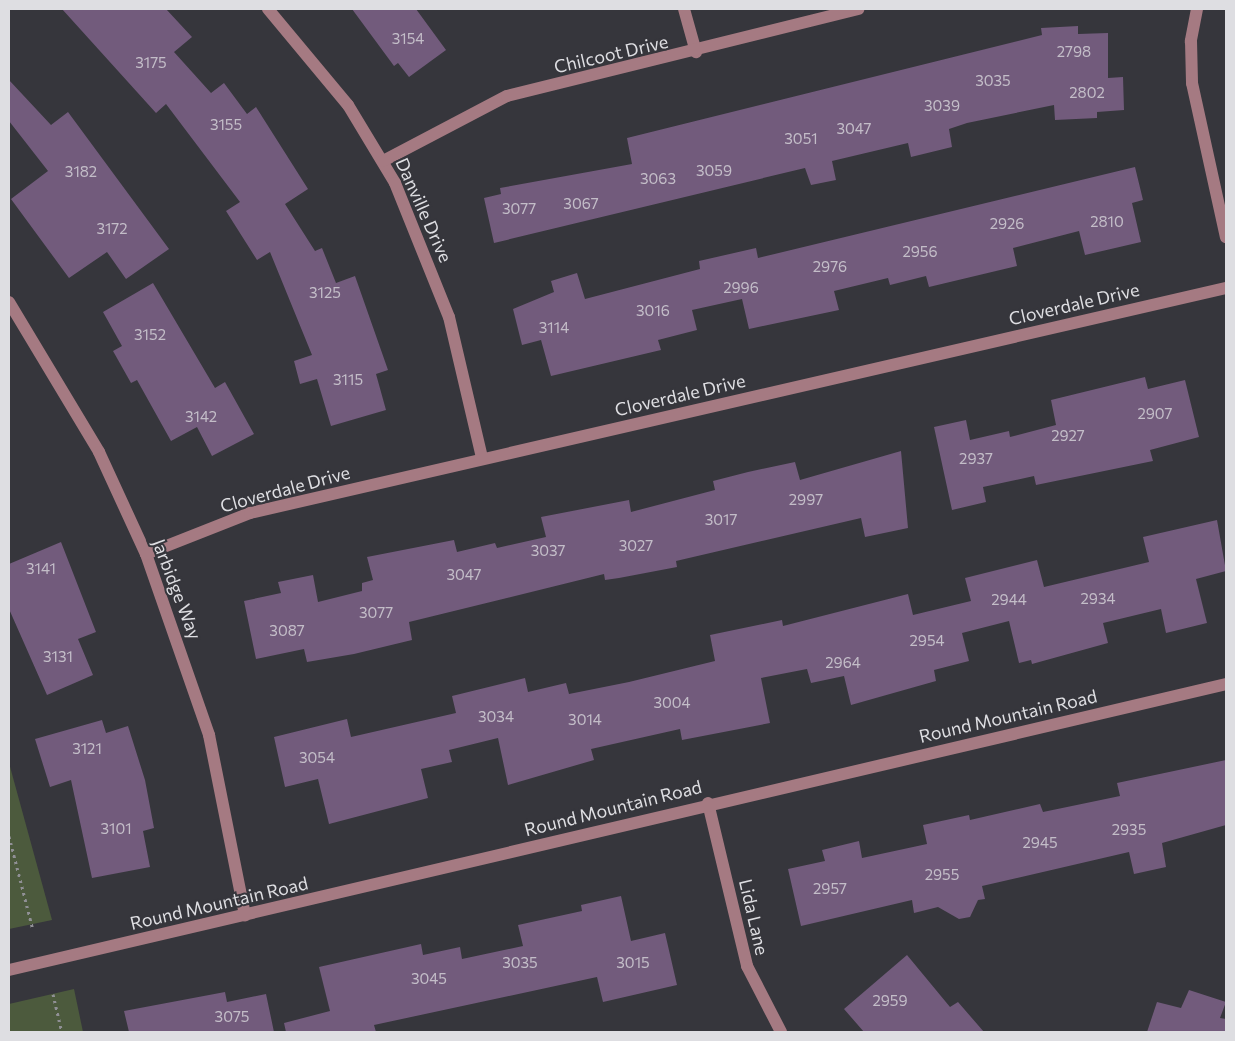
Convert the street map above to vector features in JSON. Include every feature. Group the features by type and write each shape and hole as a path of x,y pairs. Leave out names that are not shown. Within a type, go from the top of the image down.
{"street":[{"name":"Danville Drive","path":"268,9 342,97 383,161 426,250 449,317 482,458"},
{"path":"684,9 696,52"},
{"name":"Chilcoot Drive","path":"383,161 507,96 696,52 858,9"},
{"path":"1197,9 1191,41 1192,83 1226,237"},
{"name":"Cloverdale Drive","path":"146,554 250,513 1226,288"},
{"name":"Jarbidge Way","path":"9,302 99,452 146,554 208,734 245,915"},
{"name":"Round Mountain Road","path":"9,970 708,803 1226,684"},
{"name":"Lida Lane","path":"708,803 747,966 781,1032"}],"path":[{"path":"9,836 33,930"},
{"path":"53,994 62,1032"}],"green space":[{"path":"9,763 52,920 9,929"},
{"path":"74,989 83,1032 9,1032 9,1004"}],"building":[{"path":"62,9 166,9 192,37 174,52 211,93 224,83 247,114 256,107 308,189 285,204 315,251 322,248 336,283 355,276 388,370 376,374 386,410 331,426 317,379 300,384 294,361 312,355 270,252 257,260 226,211 240,202 166,104 156,113"},
{"path":"352,9 416,9 446,50 409,77 398,63 394,66"},
{"path":"1078,26 1078,34 1108,33 1108,78 1123,77 1124,110 1097,112 1097,118 1055,120 1054,105 967,123 949,129 952,147 911,157 908,143 832,161 836,180 811,185 805,168 494,243 484,198 501,194 500,188 632,164 627,138 1042,35 1041,28"},
{"path":"9,80 51,125 68,112 169,249 126,279 107,252 69,278 11,199 48,171 9,121"},
{"path":"1135,167 1143,200 1132,203 1141,242 1085,255 1079,231 1013,248 1017,266 929,287 926,276 890,285 888,278 834,291 839,310 749,329 742,299 692,310 697,330 658,340 661,350 551,376 541,340 522,345 513,309 554,292 551,281 577,273 585,299 700,269 699,261 756,248 758,258"},
{"path":"153,283 215,388 225,382 254,434 212,456 197,427 171,441 137,380 131,383 113,351 122,346 103,312"},
{"path":"1145,377 1148,389 1185,380 1199,437 1150,450 1153,461 1036,485 1034,476 983,487 986,502 952,510 934,427 966,420 970,440 1009,431 1010,437 1056,425 1051,400"},
{"path":"901,451 908,528 865,537 861,518 676,561 677,567 605,580 604,574 409,622 412,640 354,654 307,662 304,649 256,659 244,601 281,593 278,582 313,575 318,602 362,591 362,583 373,580 367,557 454,540 457,552 495,543 497,548 546,537 541,517 629,500 631,512 715,490 713,481 748,472 795,462 800,480"},
{"path":"1217,520 1226,571 1196,579 1207,623 1166,633 1161,609 1103,623 1108,643 1032,664 1031,660 1019,663 1009,621 962,633 969,661 934,670 936,681 851,705 844,676 811,683 807,669 761,678 770,723 682,740 680,729 591,749 594,760 508,785 498,738 449,750 452,762 421,769 428,798 329,824 318,779 285,787 274,737 347,719 351,737 456,713 452,696 525,678 528,692 566,683 569,694 629,682 715,661 710,635 782,620 783,626 908,594 913,615 971,601 965,578 1037,560 1044,587 1149,562 1143,537"},
{"path":"61,542 96,632 78,639 93,675 47,695 9,609 9,564"},
{"path":"102,720 106,733 128,726 145,780 154,828 143,831 150,867 92,878 71,780 50,787 35,739"},
{"path":"1226,760 1226,825 1162,843 1166,867 1134,874 1129,852 982,886 985,899 978,900 970,917 959,919 938,907 914,913 912,900 801,926 788,869 825,861 822,850 859,841 862,858 927,844 923,825 969,815 970,820 1040,804 1043,812 1120,796 1117,783"},
{"path":"621,896 631,941 665,933 677,985 603,1002 597,977 374,1025 376,1032 286,1032 284,1023 330,1011 319,967 421,944 423,955 460,947 462,959 523,946 518,925 582,911 581,905"},
{"path":"907,955 950,1007 958,1002 984,1032 864,1032 844,1009"},
{"path":"1189,990 1226,1002 1220,1018 1226,1019 1226,1032 1147,1032 1157,1002 1181,1008"},
{"path":"225,992 227,1002 266,994 274,1032 129,1032 124,1011"}]}
